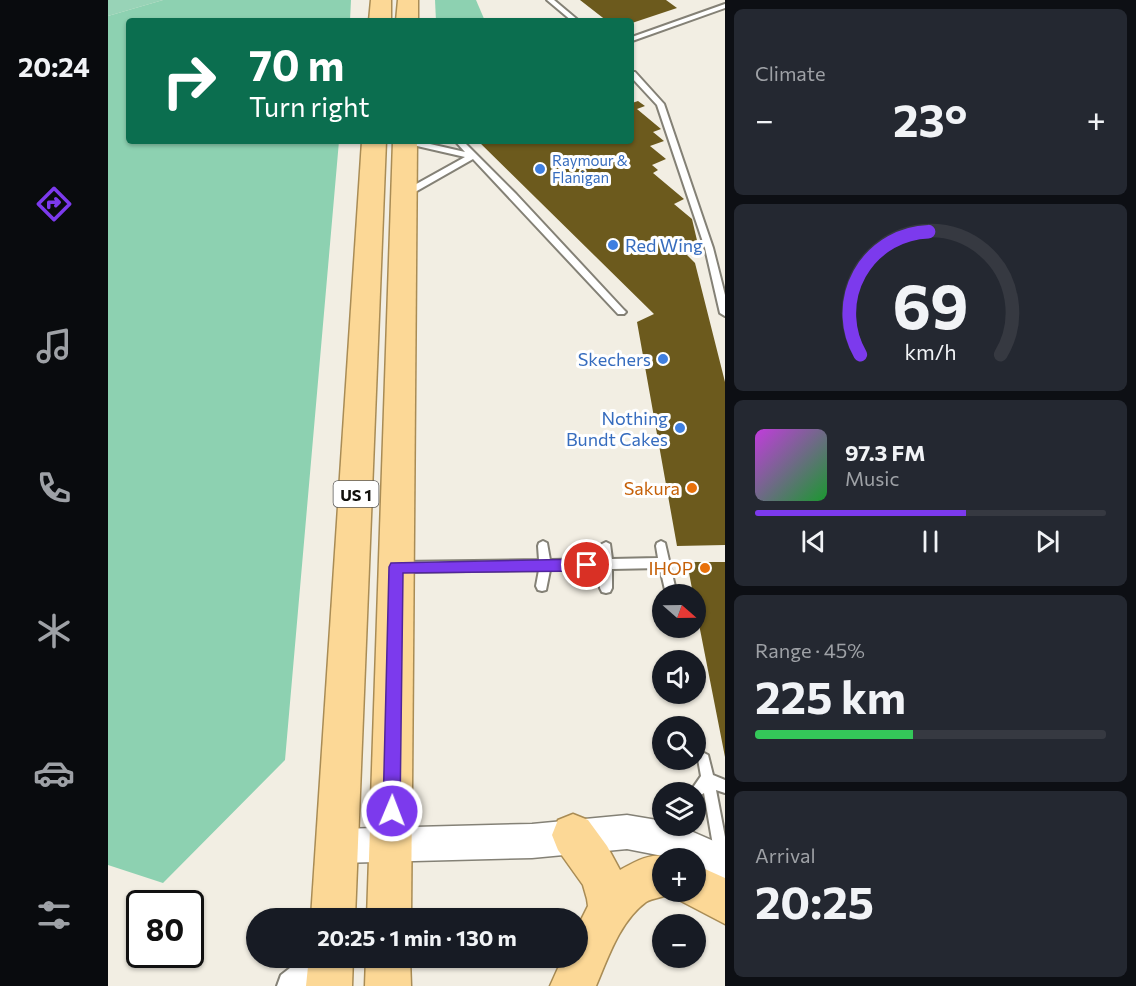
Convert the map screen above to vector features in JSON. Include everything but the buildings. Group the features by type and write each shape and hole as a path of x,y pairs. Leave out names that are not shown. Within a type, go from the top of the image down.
{"highway":[{"path":"380,18 381,0"},
{"path":"407,18 408,0"},
{"name":"US 1","path":"334,908 374,144"},
{"name":"US 1","path":"389,908 406,144"},
{"path":"573,835 603,877 609,896 610,910"},
{"path":"573,986 610,910 634,882 652,879"},
{"path":"329,968 329,986"},
{"path":"388,968 388,986"}],"street":[{"path":"338,846 532,841 611,831 652,830"},
{"path":"671,836 691,846 717,879"},
{"path":"292,986 315,968"}],"lane":[{"path":"550,0 572,18"},
{"path":"634,38 725,6"},
{"path":"634,76 660,104 709,248 725,313"},
{"path":"419,144 472,156"},
{"path":"462,144 621,312"},
{"path":"404,194 472,156"},
{"path":"542,586 545,566 543,546"},
{"path":"661,546 668,584"},
{"path":"606,547 606,588"},
{"path":"396,567 664,563"},
{"path":"706,769 717,879"},
{"path":"708,779 725,787"},
{"path":"705,782 708,779"}],"green space":[{"path":"108,0 163,0 108,16"},
{"path":"163,0 351,0 350,18 126,18 126,144 339,144 285,760 163,883 108,865 108,16"},
{"path":"435,0 476,0 484,18 436,18"}],"place":[{"name":"Raymour & Flanigan","path":"540,169"},
{"name":"Red Wing","path":"613,245"},
{"name":"Skechers","path":"663,359"},
{"name":"Nothing Bundt Cakes","path":"680,428"},
{"name":"Sakura","path":"692,488"},
{"name":"IHOP","path":"705,568"}],"route":[{"path":"392,811 396,567 587,565"}]}
